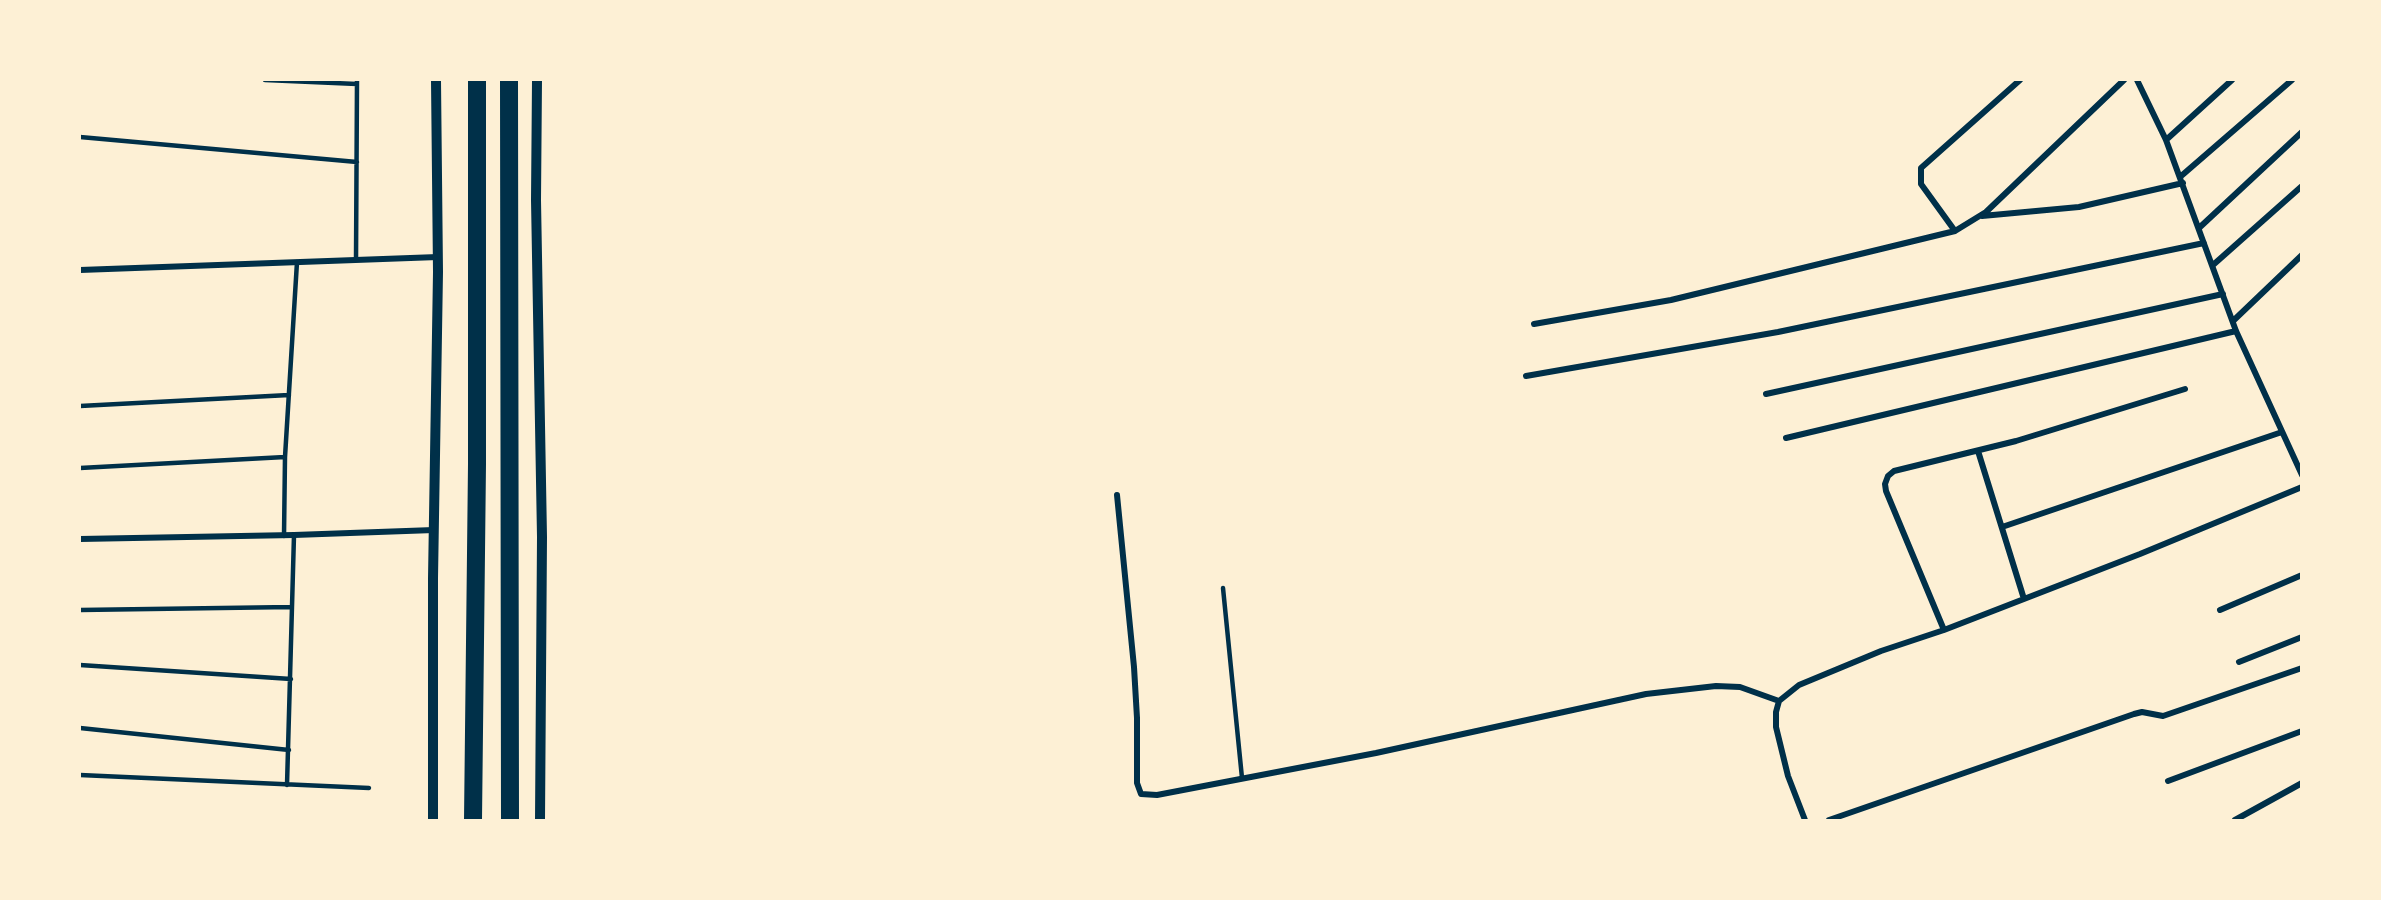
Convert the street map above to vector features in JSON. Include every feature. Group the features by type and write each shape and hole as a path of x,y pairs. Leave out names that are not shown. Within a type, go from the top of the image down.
{"highway":[{"path":"473,820 477,464 477,80"},
{"path":"509,80 510,820"}],"street":[{"path":"433,820 438,257 436,80"},
{"path":"537,80 536,200 542,537 540,820"},
{"path":"1955,231 1921,184 1921,168 1925,162 2020,80"},
{"path":"1534,324 1671,300 1955,231 1980,216 2124,80"},
{"path":"2137,80 2166,140 2236,331 2301,475"},
{"path":"2166,140 2232,80"},
{"path":"1980,216 2079,207 2181,180 2292,80"},
{"path":"2199,228 2301,132"},
{"path":"2212,265 2301,186"},
{"path":"1526,376 1778,332 2204,243"},
{"path":"2233,321 2301,255"},
{"path":"80,270 438,257"},
{"path":"1766,394 2223,294"},
{"path":"1786,438 2236,331"},
{"path":"1944,630 1885,484 1888,476 1894,471 1978,451 2185,389"},
{"path":"2002,527 2282,432"},
{"path":"1978,451 2024,599"},
{"path":"1805,820 1788,776 1776,727 1779,701 1799,686 1881,651 1944,630 2140,554 2301,487"},
{"path":"1117,495 1135,677 1138,790 1142,794 1156,795 1376,753 1646,694 1716,686 1740,687 1779,701"},
{"path":"80,539 294,536 434,530"},
{"path":"2220,610 2301,574"},
{"path":"2240,662 2301,636"},
{"path":"1829,820 2134,714 2163,716 2301,668"},
{"path":"2168,781 2301,731"},
{"path":"2235,820 2301,783"}],"lane":[{"path":"265,80 357,82 356,260"},
{"path":"80,137 357,162"},
{"path":"284,536 285,457 297,262"},
{"path":"80,406 289,395"},
{"path":"80,468 285,457"},
{"path":"287,785 294,536"},
{"path":"1223,588 1242,778"},
{"path":"80,610 292,607"},
{"path":"80,665 291,679"},
{"path":"80,728 289,750"},
{"path":"80,775 369,788"}]}
